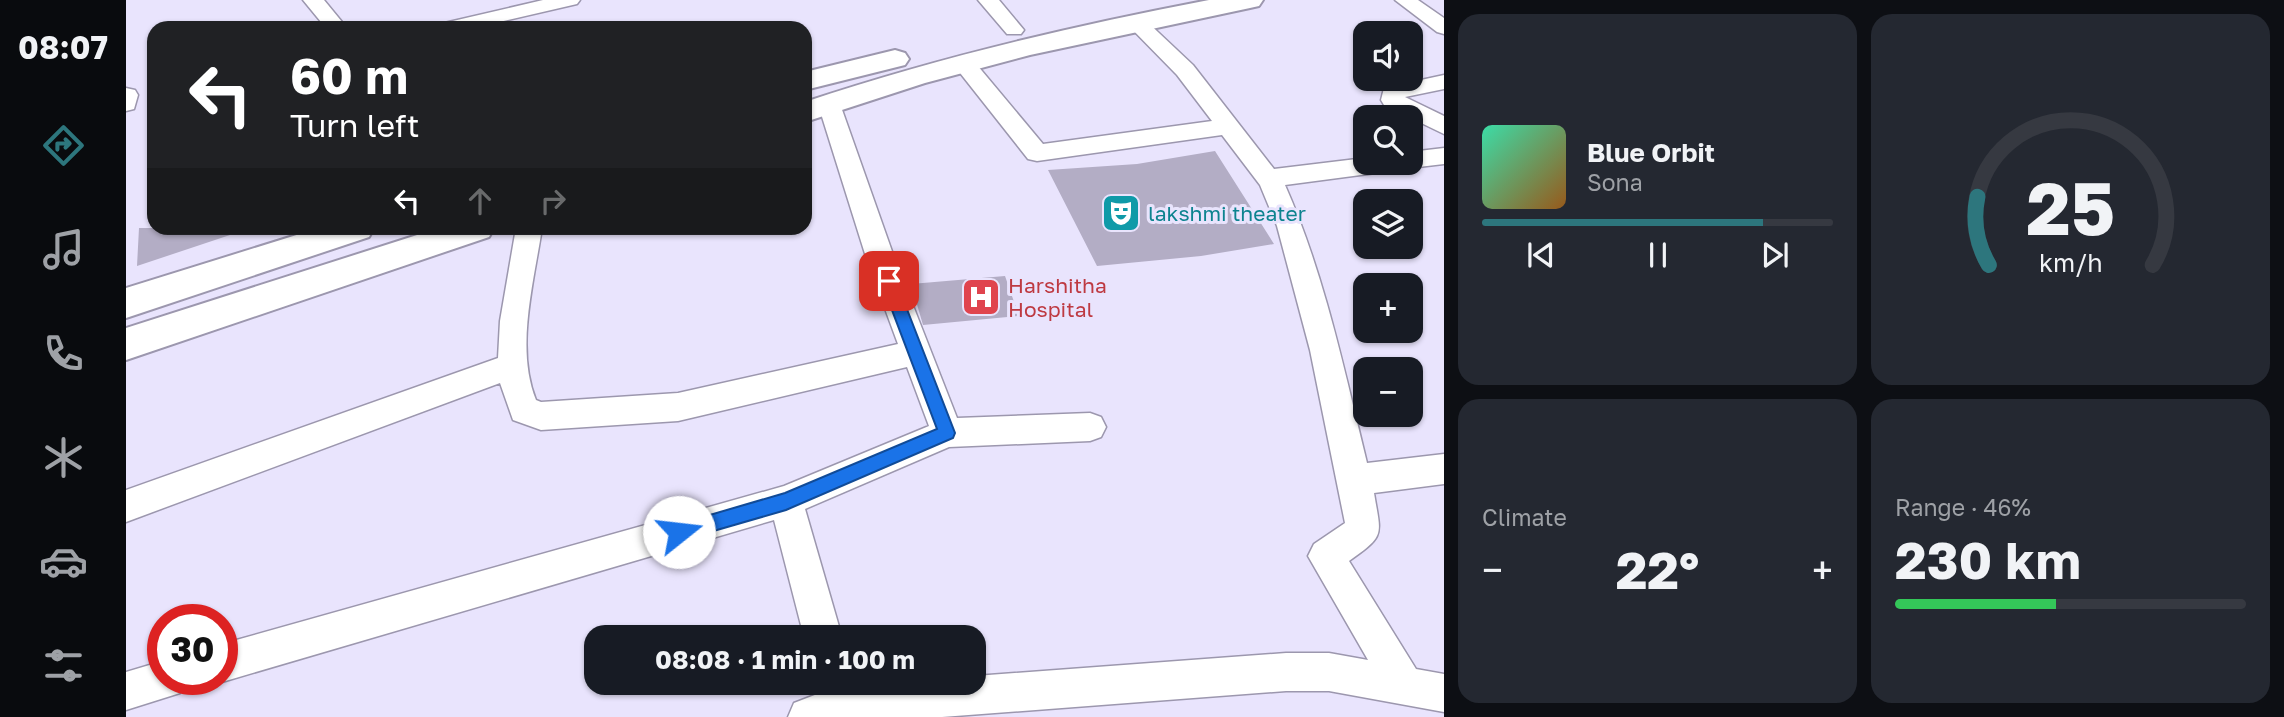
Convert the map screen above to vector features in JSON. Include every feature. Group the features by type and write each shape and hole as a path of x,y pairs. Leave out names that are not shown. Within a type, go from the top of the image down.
{"main road":[{"path":"812,79 1014,30 1141,11 1250,0"},
{"path":"817,108 1141,11"},
{"path":"126,303 335,235"},
{"path":"126,344 456,235"}],"street":[{"path":"313,0 331,21"},
{"path":"988,0 1014,30"},
{"path":"1405,0 1444,28"},
{"path":"476,21 558,1"},
{"path":"1141,11 1268,178 1293,238 1325,350 1355,480 1363,531 1326,556 1405,686"},
{"path":"964,64 1037,153 1229,126"},
{"path":"1444,82 1392,93 1392,100 1444,126"},
{"path":"126,104 127,94"},
{"path":"817,108 880,257 947,433"},
{"path":"1423,158 1444,156"},
{"path":"1268,178 1353,168"},
{"path":"528,235 510,366 516,395 524,411 541,416 678,407 916,352"},
{"path":"126,506 510,366"},
{"path":"238,658 786,501 947,433 1090,426"},
{"path":"1355,480 1444,469"},
{"path":"786,501 820,625"},
{"path":"832,705 1286,672 1329,672 1444,693"},
{"path":"126,691 147,685"}],"building":[{"path":"1215,151 1274,244 1201,256 1097,266 1048,170 1137,164"},
{"path":"139,228 147,228 147,235 230,235 137,266"},
{"path":"1005,276 1019,316 923,325 911,284"}],"place":[{"name":"lakshmi theater","path":"1121,213"},
{"name":"Harshitha Hospital","path":"981,297"}],"route":[{"path":"679,532 786,501 947,433 889,281"}]}
